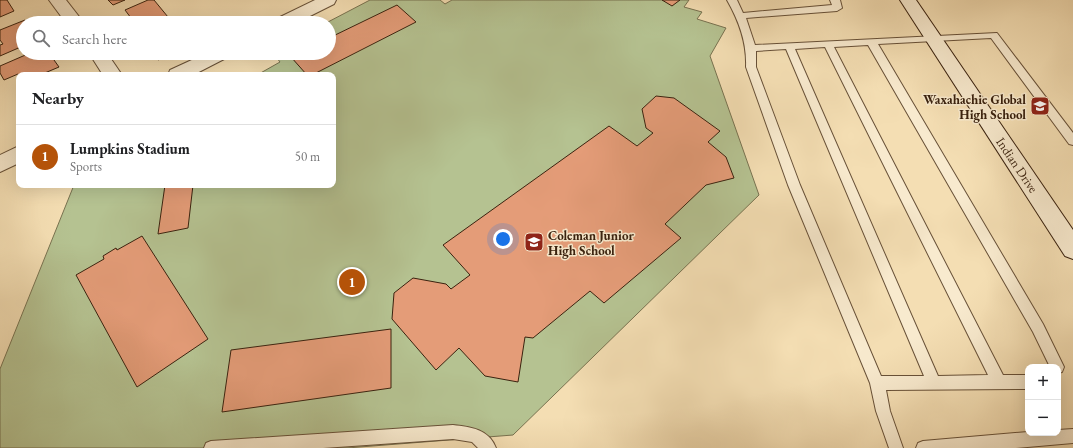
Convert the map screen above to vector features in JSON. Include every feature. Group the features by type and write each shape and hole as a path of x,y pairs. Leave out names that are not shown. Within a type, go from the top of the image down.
{"street":[{"path":"57,0 70,16"},
{"path":"296,16 328,0"},
{"name":"Indian Drive","path":"908,0 1073,249"},
{"path":"103,60 111,72"},
{"path":"183,72 208,60"},
{"path":"0,164 16,156"}],"lane":[{"path":"732,0 740,16 751,48 751,67 794,185 876,383 883,411 896,448"},
{"path":"740,16 837,8 835,0"},
{"path":"751,48 994,35 1073,141"},
{"path":"871,42 1034,321 1056,364"},
{"path":"828,44 998,382"},
{"path":"789,46 934,383"},
{"path":"876,383 1025,382"},
{"path":"211,448 453,432 475,435 488,448"},
{"path":"923,448 1031,444 1073,436"}],"green space":[{"path":"370,0 440,0 445,4 452,0 689,0 684,7 702,12 697,19 726,28 710,56 759,195 513,435 347,448 0,448 0,369 73,188 336,188 336,72 262,72 280,62 278,60 336,60 336,18"}],"building":[{"path":"0,0 7,0 14,11 0,17"},
{"path":"108,0 125,0 113,5"},
{"path":"148,0 154,0 167,16 130,16 125,10"},
{"path":"662,0 680,0 672,6"},
{"path":"397,5 416,22 318,72 304,72 294,60 336,60 336,35"},
{"path":"16,24 16,49 0,56 0,45 3,44 0,40 0,30"},
{"path":"16,59 54,60 59,67 47,72 16,72 16,75 4,80 0,73 0,66"},
{"path":"656,96 674,98 720,131 708,142 726,157 734,178 706,185 665,224 681,238 604,303 590,291 533,338 525,337 518,382 485,376 459,348 436,370 392,319 394,293 413,278 446,284 451,289 470,275 443,245 609,126 637,146 653,133 646,128 642,109"},
{"path":"165,188 193,188 188,228 158,234"},
{"path":"142,236 208,339 137,387 76,275 104,259 103,256 116,248 117,250"},
{"path":"391,329 391,388 222,412 231,350"}],"place":[{"name":"Waxahachie Global High School","path":"1040,106"},
{"name":"Coleman Junior High School","path":"534,242"},
{"name":"Lumpkins Stadium","path":"352,282"}]}
